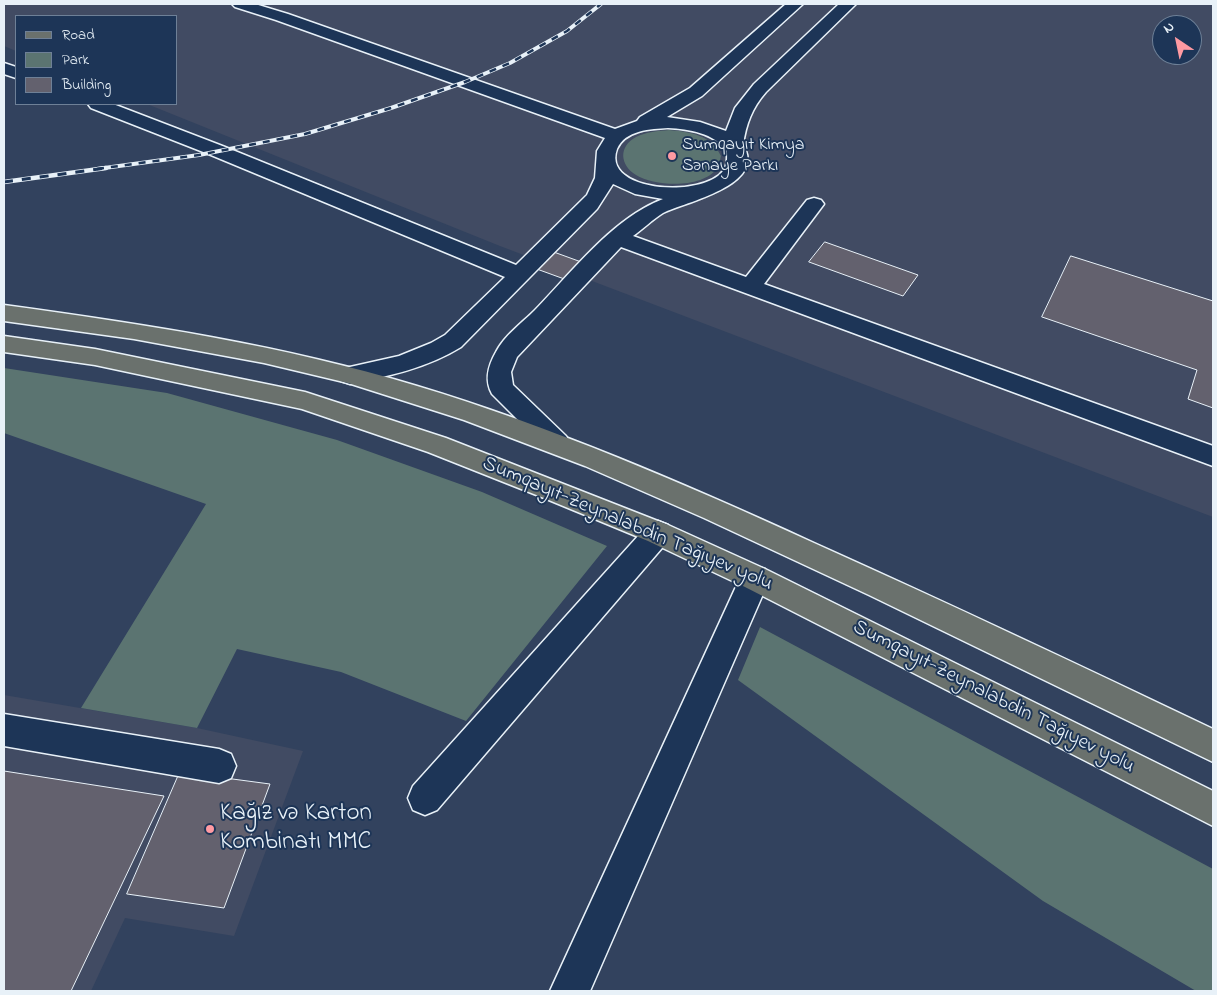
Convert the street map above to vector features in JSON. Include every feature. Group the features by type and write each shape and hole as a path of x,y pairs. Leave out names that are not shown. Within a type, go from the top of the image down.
{"main road":[{"name":"Sumqayıt-Zeynalabdin Tağıyev yolu","path":"4,313 117,328 254,353 350,375 465,410 557,443 697,501 1037,660 1213,746"},
{"name":"Sumqayıt-Zeynalabdin Tağıyev yolu","path":"4,344 95,357 305,401 437,445 658,533 755,578 1213,809"}],"lane":[{"path":"240,4 624,132 658,122 688,123 706,128 722,136 732,146 737,158 734,170 724,182 656,209 617,238 507,353 499,372 501,388 557,443"},
{"path":"350,375 402,365 432,355 452,341 590,205 602,190 606,178 605,158 608,146 624,132 668,110 696,92 795,4"},
{"path":"732,146 737,120 746,103 848,4"},
{"path":"282,17 297,8"},
{"path":"100,105 218,151 520,275"},
{"path":"605,158 609,169 620,179 637,188 676,194 706,190"},
{"path":"751,286 814,204"},
{"path":"617,238 1213,456"},
{"path":"425,798 658,533"},
{"path":"570,991 755,578"},
{"path":"4,730 218,766"}],"shaded area":[{"name":"Sumqayıt Kimya Sənaye Parkı","path":"4,4 1213,4 1213,517 500,246 149,105 178,105 178,15 15,15 15,51 4,46"},
{"name":"Kağız və Karton Kombinatı MMC","path":"4,695 197,728 303,751 234,936 125,918 91,991 4,991"}],"green space":[{"path":"669,130 700,136 712,143 721,156 718,167 702,179 679,184 655,182 636,175 631,171 623,156 626,146 630,141 644,134"},
{"path":"4,368 167,393 337,440 482,492 607,546 466,721 341,672 237,649 197,728 81,708 206,504 4,433"},
{"path":"760,627 1213,869 1213,991 1196,991 1043,901 738,680"}],"building":[{"path":"825,242 918,275 903,296 809,262"},
{"path":"551,251 584,263 567,280 534,268"},
{"path":"1071,256 1213,301 1213,408 1188,399 1197,370 1042,317"},
{"path":"4,771 164,796 71,991 4,991"},
{"path":"180,772 270,784 224,908 127,894"}],"railway":[{"path":"97,169 199,155 305,134 391,108 465,82 510,63 567,31 601,4"},
{"path":"4,182 106,168"}],"place":[{"name":"Sumqayıt Kimya Sənaye Parkı","path":"672,156"},
{"name":"Kağız və Karton Kombinatı MMC","path":"210,829"}]}
